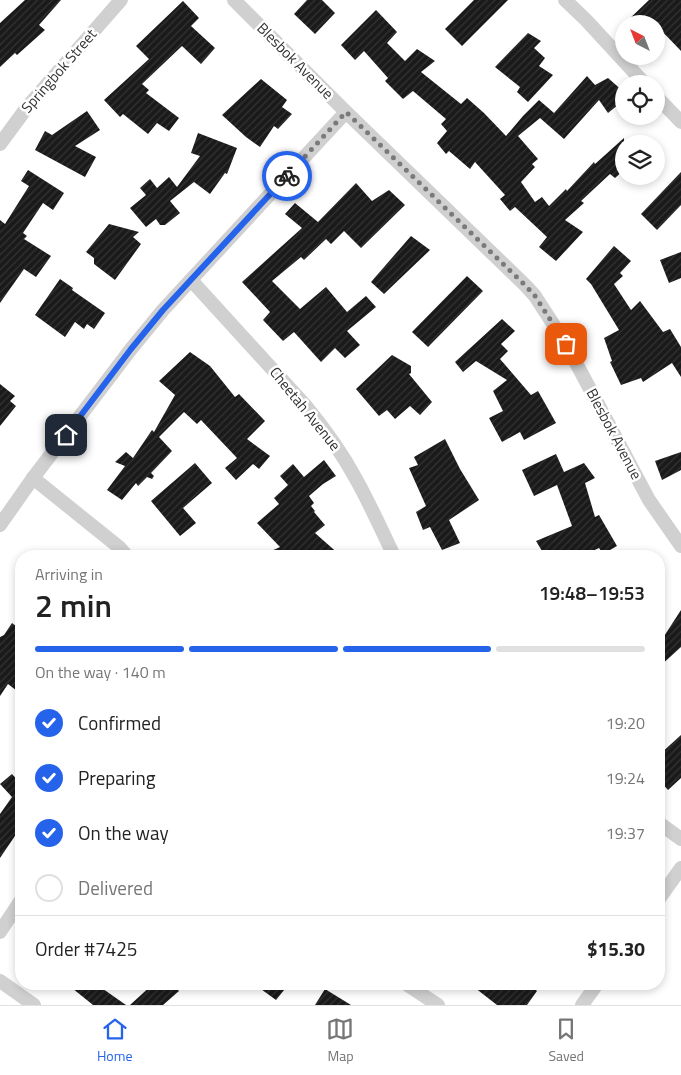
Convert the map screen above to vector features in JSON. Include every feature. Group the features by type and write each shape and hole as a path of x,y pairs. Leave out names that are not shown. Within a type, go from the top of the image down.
{"street":[{"name":"Springbok Street","path":"0,144 28,106 121,0"},
{"name":"Blesbok Avenue","path":"234,0 535,296 566,344 649,500 681,546"},
{"path":"565,0 637,75"},
{"path":"665,105 681,122"},
{"path":"0,525 33,478 163,310 346,112"},
{"name":"Cheetah Avenue","path":"191,280 318,421 356,479 391,550"},
{"path":"33,478 122,550"},
{"path":"665,828 681,840"},
{"path":"665,891 681,868"},
{"path":"0,932 15,909"},
{"path":"0,981 34,1005"},
{"path":"415,990 438,1005"},
{"path":"582,1005 593,990"}],"building":[{"path":"25,0 61,0 39,25 45,30 17,55 15,53 0,67 0,23"},
{"path":"307,0 322,0 335,13 315,34 294,14"},
{"path":"474,0 508,0 462,46 445,29"},
{"path":"649,0 681,0 681,51 665,34 665,15 633,15"},
{"path":"183,1 199,18 191,26 215,48 201,64 182,46 142,84 149,90 146,93 179,118 169,131 157,123 148,134 123,114 120,117 104,100 149,59 136,46"},
{"path":"376,10 397,32 387,43 405,61 417,49 435,61 421,72 461,104 467,98 506,136 539,100 554,113 587,76 595,85 608,78 615,84 615,107 608,113 599,100 564,139 540,118 518,136 538,159 532,164 535,167 521,182 535,202 542,197 549,206 566,189 567,191 594,162 595,164 615,146 615,178 610,174 581,201 584,203 565,220 583,232 556,261 539,247 547,237 515,207 510,211 500,199 505,195 475,162 470,169 449,151 446,154 437,143 447,131 441,124 446,119 413,91 403,99 385,81 388,78 364,51 355,60 341,45"},
{"path":"528,33 541,41 534,48 545,58 539,66 553,75 528,102 517,92 520,87 495,67"},
{"path":"261,79 287,100 282,107 292,114 278,129 274,126 260,147 222,115"},
{"path":"87,111 100,130 75,146 96,157 85,177 35,150 45,131 52,135"},
{"path":"198,133 237,148 227,174 225,173 210,194 194,182 170,201 180,213 165,225 160,225 156,219 146,227 130,208 146,195 140,188 150,179 157,188 169,177 177,187 200,156 191,153"},
{"path":"28,170 64,193 53,210 43,203 23,233 27,236 24,239 51,256 36,277 24,269 0,303 0,220 5,224 29,186 21,181"},
{"path":"681,172 681,205 657,230 641,214"},
{"path":"356,183 372,201 389,190 405,205 361,248 344,231 331,244 326,239 304,260 301,257 272,281 300,309 326,287 347,312 366,296 376,307 347,331 360,345 345,358 335,348 321,362 294,332 283,341 263,320 270,312 242,282 302,228 285,214 295,203 318,222"},
{"path":"109,224 139,232 133,237 141,244 115,280 94,264 94,258 86,252"},
{"path":"411,236 430,250 384,294 371,282"},
{"path":"614,246 631,261 620,273 623,276 614,284 631,310 640,301 663,332 670,329 681,347 681,377 672,363 643,382 641,378 621,385 610,362 612,361 604,338 619,330 586,279"},
{"path":"681,252 681,278 669,283 660,260"},
{"path":"467,276 483,291 428,347 412,332"},
{"path":"60,279 73,288 72,290 105,313 94,329 87,324 84,329 75,322 65,337 35,315"},
{"path":"502,319 515,331 501,344 508,351 500,359 531,395 538,391 556,423 524,440 520,432 502,442 489,418 503,411 493,391 507,380 476,361 463,372 455,362"},
{"path":"190,352 210,366 235,397 239,394 265,421 247,439 270,456 259,469 253,464 236,480 225,468 237,458 201,420 197,424 184,412 159,437 172,451 151,473 154,476 152,479 147,477 138,486 136,483 122,500 107,490 125,466 115,462 126,452 133,458 152,430 154,432 175,395 159,381"},
{"path":"392,355 411,366 411,373 409,374 432,402 420,415 410,406 395,419 387,410 379,416 356,389"},
{"path":"0,384 15,396 10,401 16,406 0,426"},
{"path":"445,439 460,469 479,500 449,520 460,543 442,550 430,527 423,530 416,512 426,506 409,468 418,465 414,457"},
{"path":"681,452 681,470 662,480 655,461"},
{"path":"556,454 564,472 584,463 595,478 585,483 595,517 599,515 617,546 610,550 600,550 599,548 595,550 541,550 536,541 572,526 557,485 534,496 522,470"},
{"path":"324,460 336,476 309,496 314,503 311,506 314,512 325,525 315,533 334,550 273,550 280,547 257,523 279,504 274,498 288,485 280,476 293,464 304,477"},
{"path":"195,463 212,483 183,508 196,523 180,536 151,501"},
{"path":"681,610 681,647 665,662 665,635"},
{"path":"12,623 15,625 15,689 8,684 0,696 0,637 4,635"},
{"path":"681,735 681,778 668,790 665,787 665,750"},
{"path":"12,774 15,777 15,836 0,858 0,814 12,797 0,784"},
{"path":"74,990 105,990 126,1005 93,1005"},
{"path":"146,990 179,991 163,1005 130,1005"},
{"path":"262,990 284,990 276,1000"},
{"path":"324,990 327,990 351,1005 315,1005"},
{"path":"478,990 537,991 527,1005 497,1005"}],"way so far":[{"path":"287,176 346,112 526,286 545,310 566,344"}],"route":[{"path":"66,435 163,310 287,176"}]}
